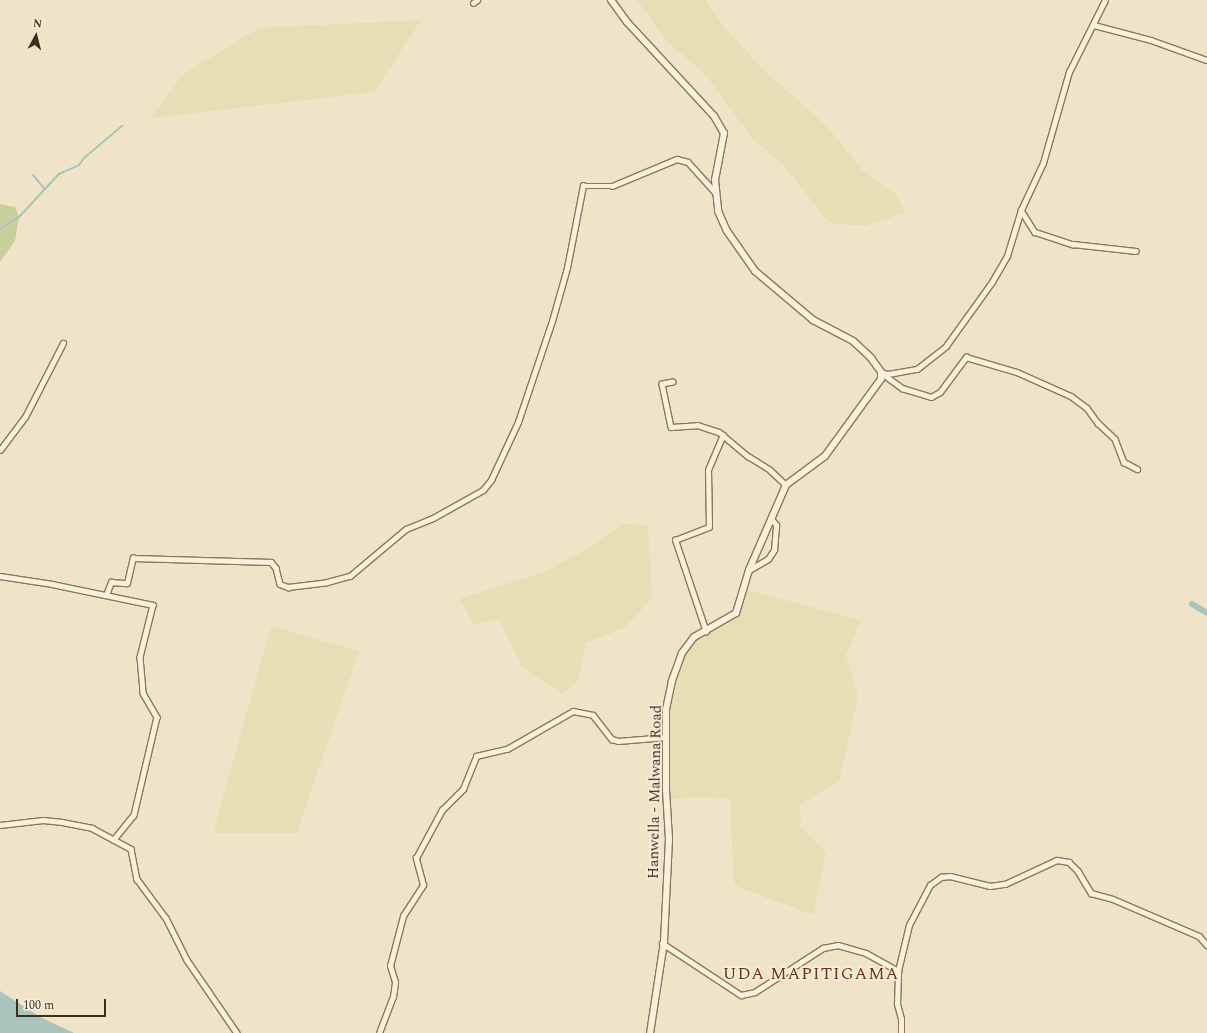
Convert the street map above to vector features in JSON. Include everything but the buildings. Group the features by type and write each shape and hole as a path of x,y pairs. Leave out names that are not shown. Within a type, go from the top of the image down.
{"street":[{"path":"611,0 627,22 714,116 724,133 715,192 718,211 728,231 755,271 813,320 853,341 871,358 880,372 902,388 930,397 940,392 966,356 1017,372 1071,396 1087,408 1098,423 1115,439 1124,462 1137,469"},
{"path":"880,372 888,374 916,369 946,346 992,282 1007,256 1021,210 1043,163 1069,72 1094,25 1105,0"},
{"path":"1094,25 1151,40 1207,60"},
{"path":"106,595 111,582 127,583 133,558 271,562 276,568 280,584 288,587 327,582 350,576 406,530 432,518 483,490 490,480 518,422 550,328 567,268 583,186 612,186 677,159 688,162 715,192"},
{"path":"1021,210 1035,232 1073,244 1136,251"},
{"path":"0,450 25,417 63,343"},
{"name":"Hanwella - Malwana Road","path":"650,1033 657,994 662,943 669,839 666,710 672,680 682,653 694,637 707,632 736,613 749,570 786,485 825,456 874,391 881,379 880,372"},
{"path":"673,382 662,384 672,427 697,425 723,435 748,456 770,470 786,485"},
{"path":"707,632 675,540 709,527 708,470 723,435"},
{"path":"749,570 768,559 774,550 776,525 771,519"},
{"path":"0,576 153,605 140,657 143,693 157,717 134,815 114,840"},
{"path":"379,1033 393,997 395,982 390,966 403,916 423,885 416,858 442,810 463,789 476,756 507,749 573,710 593,715 612,739 618,741 666,737"},
{"path":"0,825 42,820 62,822 92,828 131,848 137,879 166,918 187,960 237,1033"},
{"path":"901,1033 902,1018 897,1004 898,971 910,925 930,885 941,877 950,876 990,886 1006,884 1057,860 1069,862 1078,872 1091,893 1113,898 1198,936 1207,945"},
{"path":"662,943 742,995 755,992 823,948 838,945 866,953 898,971"}],"shaded area":[{"path":"637,0 706,0 724,27 765,71 827,126 863,171 897,195 906,212 865,226 829,223 785,167 752,138 704,73 667,42"},
{"path":"421,20 374,92 151,118 183,74 259,28"},
{"path":"622,524 648,525 652,598 626,627 586,643 578,680 563,694 522,667 498,619 474,625 459,599 544,572 587,549"},
{"path":"748,590 861,620 846,655 858,697 839,781 800,805 801,827 826,853 813,915 734,885 730,800 710,797 669,799 670,711 675,681 684,655 696,640 739,615"},
{"path":"271,626 359,651 297,833 213,833"}],"green space":[{"path":"0,204 15,207 19,217 15,241 0,262"}],"water":[{"path":"0,991 40,1017 74,1033 0,1033"}],"waterway":[{"path":"0,229 19,217 59,174 79,165 84,158 122,126"},
{"path":"33,175 44,188"},
{"path":"1192,604 1207,613"}],"district":[{"name":"UDA MAPITIGAMA","path":"811,975"}]}
